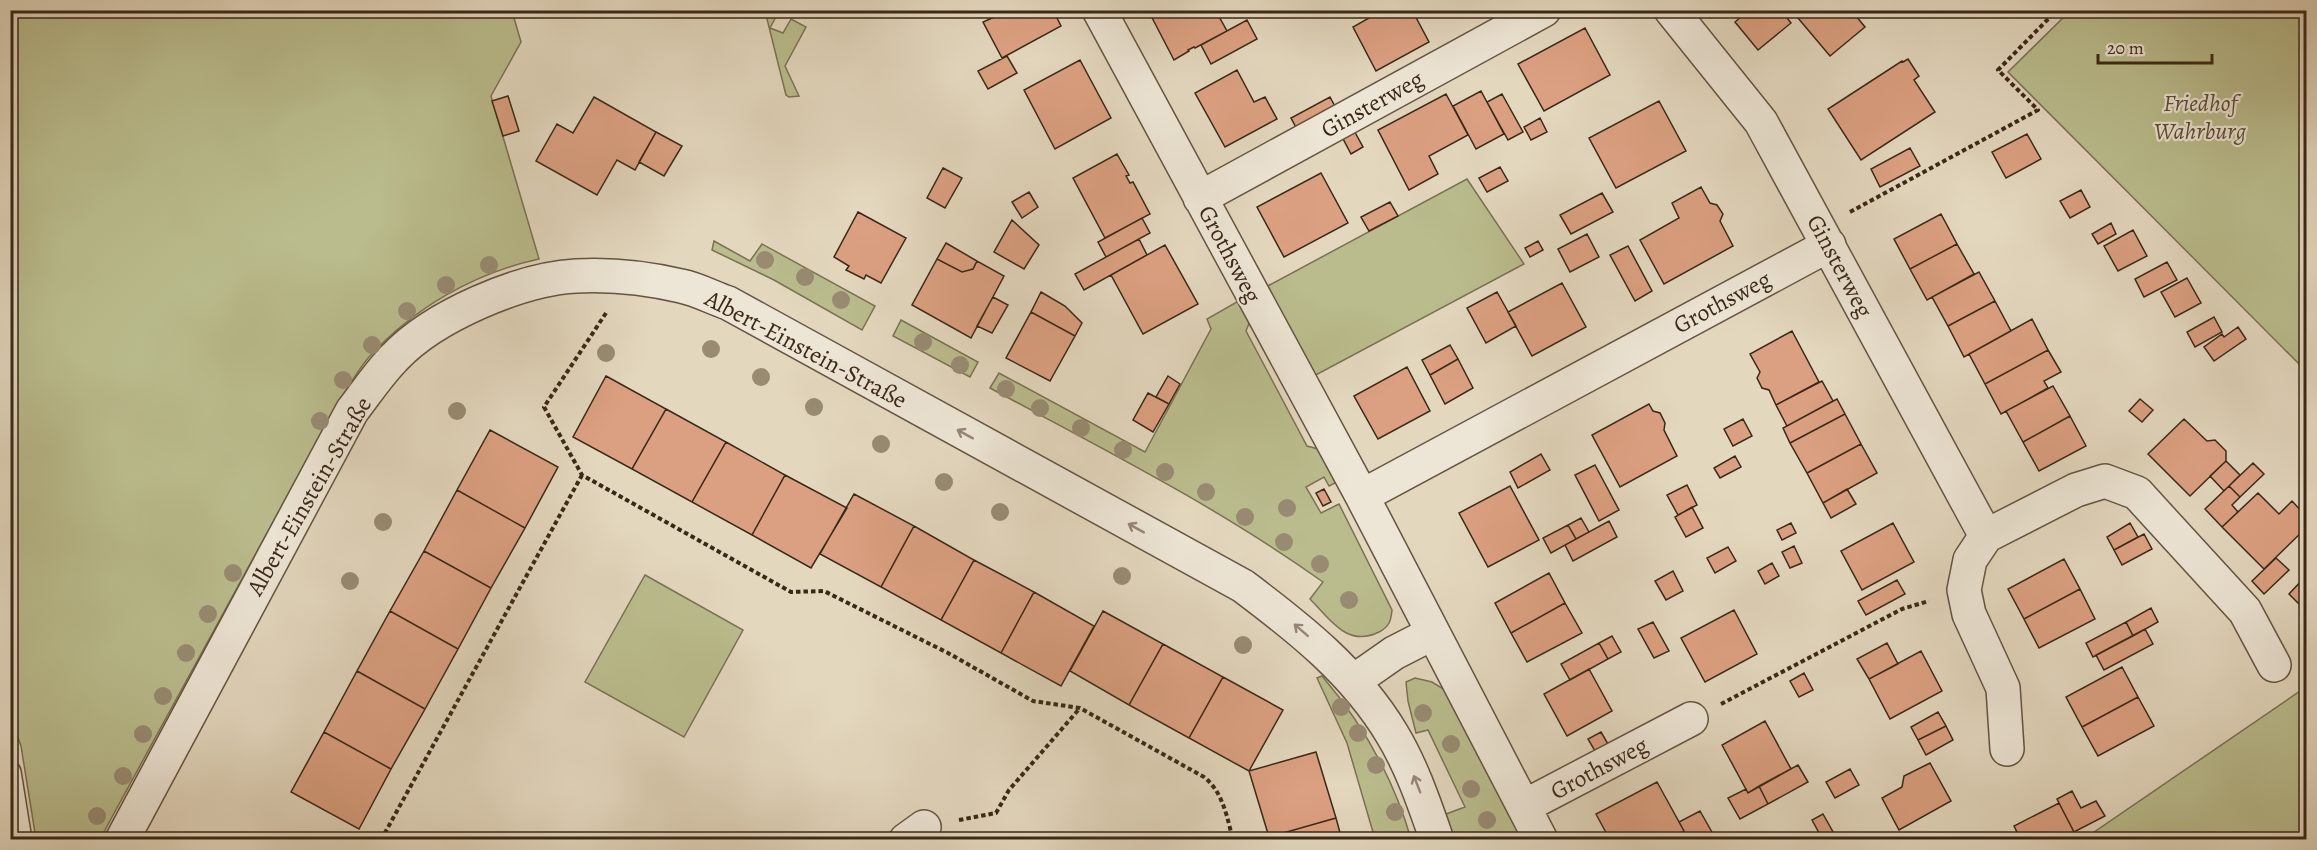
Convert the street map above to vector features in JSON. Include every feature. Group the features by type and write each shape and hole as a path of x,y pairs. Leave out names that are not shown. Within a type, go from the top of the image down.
{"street":[{"name":"Grothsweg","path":"1099,10 1362,496 1526,807 1541,840"},
{"name":"Ginsterweg","path":"1200,198 1544,10"},
{"name":"Ginsterweg","path":"1671,10 1761,122 1986,536"},
{"name":"Grothsweg","path":"1362,496 1825,236"},
{"name":"Albert-Einstein-Straße","path":"122,840 352,411 395,356 434,325 478,303 520,287 575,276 629,277 684,286 728,303 1243,586 1300,629 1354,681 1392,733 1415,778 1437,840"},
{"path":"2007,749 2003,688 1969,614 1964,590 1970,560 1986,536 2076,490 2105,481 2137,493 2245,611 2274,665"},
{"path":"1354,681 1394,652 1433,633"},
{"name":"Grothsweg","path":"1526,807 1690,719"}],"lane":[{"path":"10,772 21,840"}],"path":[{"path":"1825,236 2038,110 1998,70 2057,10"},
{"path":"629,277 544,407 582,475 791,592 824,591 948,653 1033,701 1080,708 1204,777 1214,785 1221,797 1233,840"},
{"path":"381,840 582,475"},
{"path":"1690,719 1902,609 1964,590"},
{"path":"915,833 996,813 1009,790 1080,708"}],"green space":[{"path":"11,11 512,11 521,42 491,96 539,259 491,273 446,295 405,323 365,362 338,403 100,839 36,839 21,746 11,719"},
{"path":"765,11 779,11 770,28 783,33 791,19 806,27 785,66 799,96 786,95"},
{"name":"Friedhof Wahrburg","path":"2070,11 2306,11 2306,371 2008,72"},
{"path":"1467,179 1524,264 1312,377 1264,288"},
{"path":"714,241 750,261 762,244 875,306 862,330 774,280 712,250"},
{"path":"1242,299 1252,316 1246,331 1307,446 1322,450 1337,482 1329,486 1324,477 1306,487 1321,513 1339,504 1392,610 1389,623 1379,632 1368,636 1358,636 1340,629 1310,599 1323,582 1201,504 990,388 999,373 1145,452 1211,329 1207,319"},
{"path":"901,320 978,362 970,377 893,336"},
{"path":"645,575 743,630 684,737 585,682"},
{"path":"1322,676 1351,713 1376,753 1396,795 1411,839 1375,839 1347,743 1317,678"},
{"path":"1415,678 1432,682 1445,690 1523,839 1453,839 1446,814 1465,807 1428,730 1416,733 1406,682"},
{"path":"2306,687 2306,839 2084,839"}],"building":[{"path":"991,10 1053,10 1061,26 1002,58 983,22 994,17"},
{"path":"1148,10 1206,10 1209,17 1217,13 1227,31 1188,50 1174,60"},
{"path":"1383,10 1412,10 1429,42 1376,71 1353,27"},
{"path":"1749,10 1781,10 1791,23 1758,50 1735,22"},
{"path":"1807,10 1851,10 1865,27 1830,56 1798,18"},
{"path":"1247,20 1257,39 1211,64 1201,45"},
{"path":"1585,28 1610,75 1544,111 1518,64"},
{"path":"1007,56 1017,73 988,89 978,71"},
{"path":"1908,59 1919,76 1914,80 1935,112 1861,160 1828,109"},
{"path":"1080,60 1111,118 1055,149 1024,90"},
{"path":"1237,70 1254,102 1265,97 1277,119 1225,147 1195,93"},
{"path":"1481,91 1504,134 1476,149 1453,106"},
{"path":"1446,94 1468,135 1429,156 1438,174 1409,190 1378,130"},
{"path":"1502,94 1523,132 1508,140 1487,102"},
{"path":"508,96 519,131 503,136 492,101"},
{"path":"594,97 656,132 635,170 617,160 597,195 536,161 557,124 573,133"},
{"path":"1330,97 1338,112 1299,133 1291,118"},
{"path":"1659,101 1686,151 1616,188 1589,138"},
{"path":"1540,118 1547,132 1531,140 1524,127"},
{"path":"1352,127 1363,147 1351,154 1340,133"},
{"path":"656,132 682,146 664,176 639,162"},
{"path":"2027,134 2041,159 2006,178 1992,152"},
{"path":"1910,148 1920,166 1880,187 1871,169"},
{"path":"1117,154 1129,175 1126,176 1130,183 1133,182 1150,214 1105,238 1073,178"},
{"path":"1500,167 1508,181 1487,192 1479,178"},
{"path":"943,168 962,178 945,208 927,198"},
{"path":"1321,173 1348,223 1284,257 1257,207"},
{"path":"1701,187 1710,203 1717,205 1723,214 1720,221 1733,246 1664,284 1640,240 1679,218 1672,203"},
{"path":"2081,190 2090,207 2070,218 2060,201"},
{"path":"1029,192 1038,207 1022,218 1012,202"},
{"path":"1602,193 1613,212 1571,234 1560,215"},
{"path":"1390,202 1398,216 1369,231 1361,217"},
{"path":"858,212 906,238 881,283 866,275 864,279 846,270 849,266 834,257"},
{"path":"1941,214 1957,244 1910,269 1894,239"},
{"path":"1142,218 1150,233 1106,257 1098,242"},
{"path":"1012,220 1039,245 1024,269 994,252"},
{"path":"2111,223 2116,234 2098,244 2092,234"},
{"path":"2133,230 2147,256 2118,271 2104,246"},
{"path":"1587,234 1599,257 1570,272 1558,249"},
{"path":"1139,239 1147,255 1084,290 1075,274"},
{"path":"1538,241 1543,250 1530,257 1525,248"},
{"path":"946,243 977,261 973,269 962,272 937,259"},
{"path":"1957,244 1974,274 1927,300 1910,269"},
{"path":"1165,245 1198,304 1143,334 1111,275"},
{"path":"1628,246 1652,291 1635,301 1610,255"},
{"path":"937,259 962,272 973,269 977,261 1004,276 971,338 912,305"},
{"path":"2167,262 2177,280 2144,297 2135,279"},
{"path":"1979,272 1995,301 1948,326 1932,297"},
{"path":"2187,278 2201,303 2175,317 2161,292"},
{"path":"1562,283 1586,327 1532,356 1508,312"},
{"path":"1041,292 1065,306 1082,323 1075,336 1031,312"},
{"path":"1497,292 1516,326 1486,343 1467,308"},
{"path":"993,297 1008,305 992,333 977,326"},
{"path":"1995,301 2011,331 1964,357 1948,326"},
{"path":"1031,312 1075,336 1050,381 1006,358"},
{"path":"2214,317 2222,332 2195,347 2187,332"},
{"path":"2032,319 2048,350 1985,384 1969,354"},
{"path":"2238,327 2246,339 2214,361 2204,347 2222,334 2224,337"},
{"path":"1792,331 1819,382 1776,405 1769,390 1762,388 1757,378 1760,372 1750,354"},
{"path":"1450,345 1458,359 1430,375 1422,360"},
{"path":"2048,350 2061,372 2044,381 2048,388 2001,414 1985,384"},
{"path":"1458,359 1473,388 1445,404 1430,375"},
{"path":"1407,367 1430,411 1378,439 1354,396"},
{"path":"606,376 666,409 632,469 573,437"},
{"path":"1168,376 1180,384 1169,404 1156,397"},
{"path":"1822,381 1833,401 1787,426 1776,405"},
{"path":"2053,386 2070,416 2023,442 2006,411"},
{"path":"1148,393 1169,404 1153,432 1133,420"},
{"path":"1837,399 1845,414 1790,443 1783,428"},
{"path":"2140,399 2153,410 2142,422 2129,411"},
{"path":"1649,404 1653,411 1660,413 1665,423 1664,430 1677,456 1620,487 1592,435"},
{"path":"666,409 726,442 692,502 632,469"},
{"path":"1845,414 1861,444 1807,473 1790,443"},
{"path":"2070,416 2086,446 2039,471 2023,442"},
{"path":"1743,419 1752,436 1733,446 1724,429"},
{"path":"2184,419 2207,441 2215,440 2226,451 2226,461 2190,496 2148,454"},
{"path":"490,430 558,467 525,528 457,490"},
{"path":"726,442 785,475 752,535 692,502"},
{"path":"1861,444 1877,473 1823,503 1807,473"},
{"path":"1541,454 1550,470 1518,488 1510,472"},
{"path":"1735,456 1741,467 1720,478 1714,468"},
{"path":"2226,461 2240,475 2224,491 2210,476"},
{"path":"2253,463 2264,474 2240,497 2229,486"},
{"path":"1595,465 1619,510 1599,521 1575,475"},
{"path":"785,475 847,508 811,568 752,535"},
{"path":"1687,485 1697,505 1678,515 1667,495"},
{"path":"1510,486 1539,540 1488,567 1459,513"},
{"path":"2229,486 2240,497 2232,505 2238,512 2222,527 2205,509"},
{"path":"1324,489 1331,502 1323,506 1316,493"},
{"path":"1847,489 1856,504 1831,518 1823,503"},
{"path":"457,490 525,528 491,588 424,551"},
{"path":"2258,493 2279,514 2292,501 2306,516 2306,528 2264,569 2222,527"},
{"path":"854,494 914,526 881,587 820,554"},
{"path":"1692,507 1703,528 1686,537 1675,517"},
{"path":"1581,518 1589,532 1576,539 1568,525"},
{"path":"1609,521 1617,537 1573,561 1565,545"},
{"path":"1791,523 1796,533 1782,540 1777,530"},
{"path":"1893,523 1914,562 1862,590 1841,551"},
{"path":"2130,523 2138,537 2114,550 2107,537"},
{"path":"1568,525 1576,539 1551,553 1543,538"},
{"path":"914,526 974,560 941,620 881,587"},
{"path":"2144,534 2152,549 2122,565 2114,550"},
{"path":"1794,546 1802,563 1790,568 1782,552"},
{"path":"1728,547 1736,561 1715,573 1707,558"},
{"path":"424,551 491,588 458,649 390,611"},
{"path":"2276,558 2289,570 2264,594 2252,581"},
{"path":"2064,559 2080,589 2024,619 2008,589"},
{"path":"974,560 1034,592 1001,653 941,620"},
{"path":"1772,563 1779,576 1765,584 1758,571"},
{"path":"1673,571 1683,591 1666,600 1655,581"},
{"path":"1549,573 1565,603 1511,633 1495,603"},
{"path":"2306,576 2306,611 2289,594"},
{"path":"1897,580 1905,594 1866,615 1858,601"},
{"path":"2080,589 2095,619 2039,648 2024,619"},
{"path":"1034,592 1094,626 1061,686 1001,653"},
{"path":"1565,603 1582,633 1527,662 1511,633"},
{"path":"2151,608 2158,622 2133,636 2126,622"},
{"path":"1734,610 1757,654 1705,682 1681,638"},
{"path":"390,611 458,649 425,709 357,671"},
{"path":"1103,611 1163,644 1129,705 1070,671"},
{"path":"1653,622 1669,651 1654,658 1638,629"},
{"path":"2126,622 2133,636 2093,657 2086,643"},
{"path":"2145,629 2153,644 2104,670 2096,655"},
{"path":"1612,636 1621,652 1608,659 1599,643"},
{"path":"1599,643 1608,659 1570,680 1561,664"},
{"path":"1887,643 1898,664 1869,679 1857,659"},
{"path":"1163,644 1223,677 1189,738 1129,705"},
{"path":"1921,651 1942,691 1890,719 1869,679"},
{"path":"2122,667 2138,697 2082,727 2066,697"},
{"path":"1589,669 1612,711 1567,736 1544,694"},
{"path":"357,671 425,709 391,769 324,732"},
{"path":"1804,673 1813,690 1799,697 1790,681"},
{"path":"1223,677 1283,710 1249,771 1189,738"},
{"path":"2138,697 2154,726 2098,756 2082,727"},
{"path":"1938,712 1946,726 1918,740 1911,727"},
{"path":"1765,721 1791,769 1748,793 1722,745"},
{"path":"1946,726 1953,740 1926,755 1918,740"},
{"path":"324,732 391,769 359,829 291,792"},
{"path":"1601,732 1608,744 1595,751 1588,739"},
{"path":"1316,752 1336,818 1269,837 1249,771"},
{"path":"1930,763 1951,801 1899,830 1882,798 1902,787 1904,776"},
{"path":"1798,765 1808,782 1768,804 1759,786"},
{"path":"1850,769 1859,785 1835,798 1826,782"},
{"path":"1657,782 1684,831 1667,840 1610,840 1596,814"},
{"path":"1759,786 1768,804 1740,819 1728,798 1746,789 1748,793"},
{"path":"2072,791 2081,808 2096,801 2105,816 2074,832 2057,799"},
{"path":"2059,803 2074,832 2060,840 2021,840 2014,826"},
{"path":"1700,811 1713,834 1703,840 1667,840 1684,831 1679,822"},
{"path":"1823,814 1837,840 1823,840 1812,820"},
{"path":"1336,818 1342,840 1269,840 1269,837"}]}
